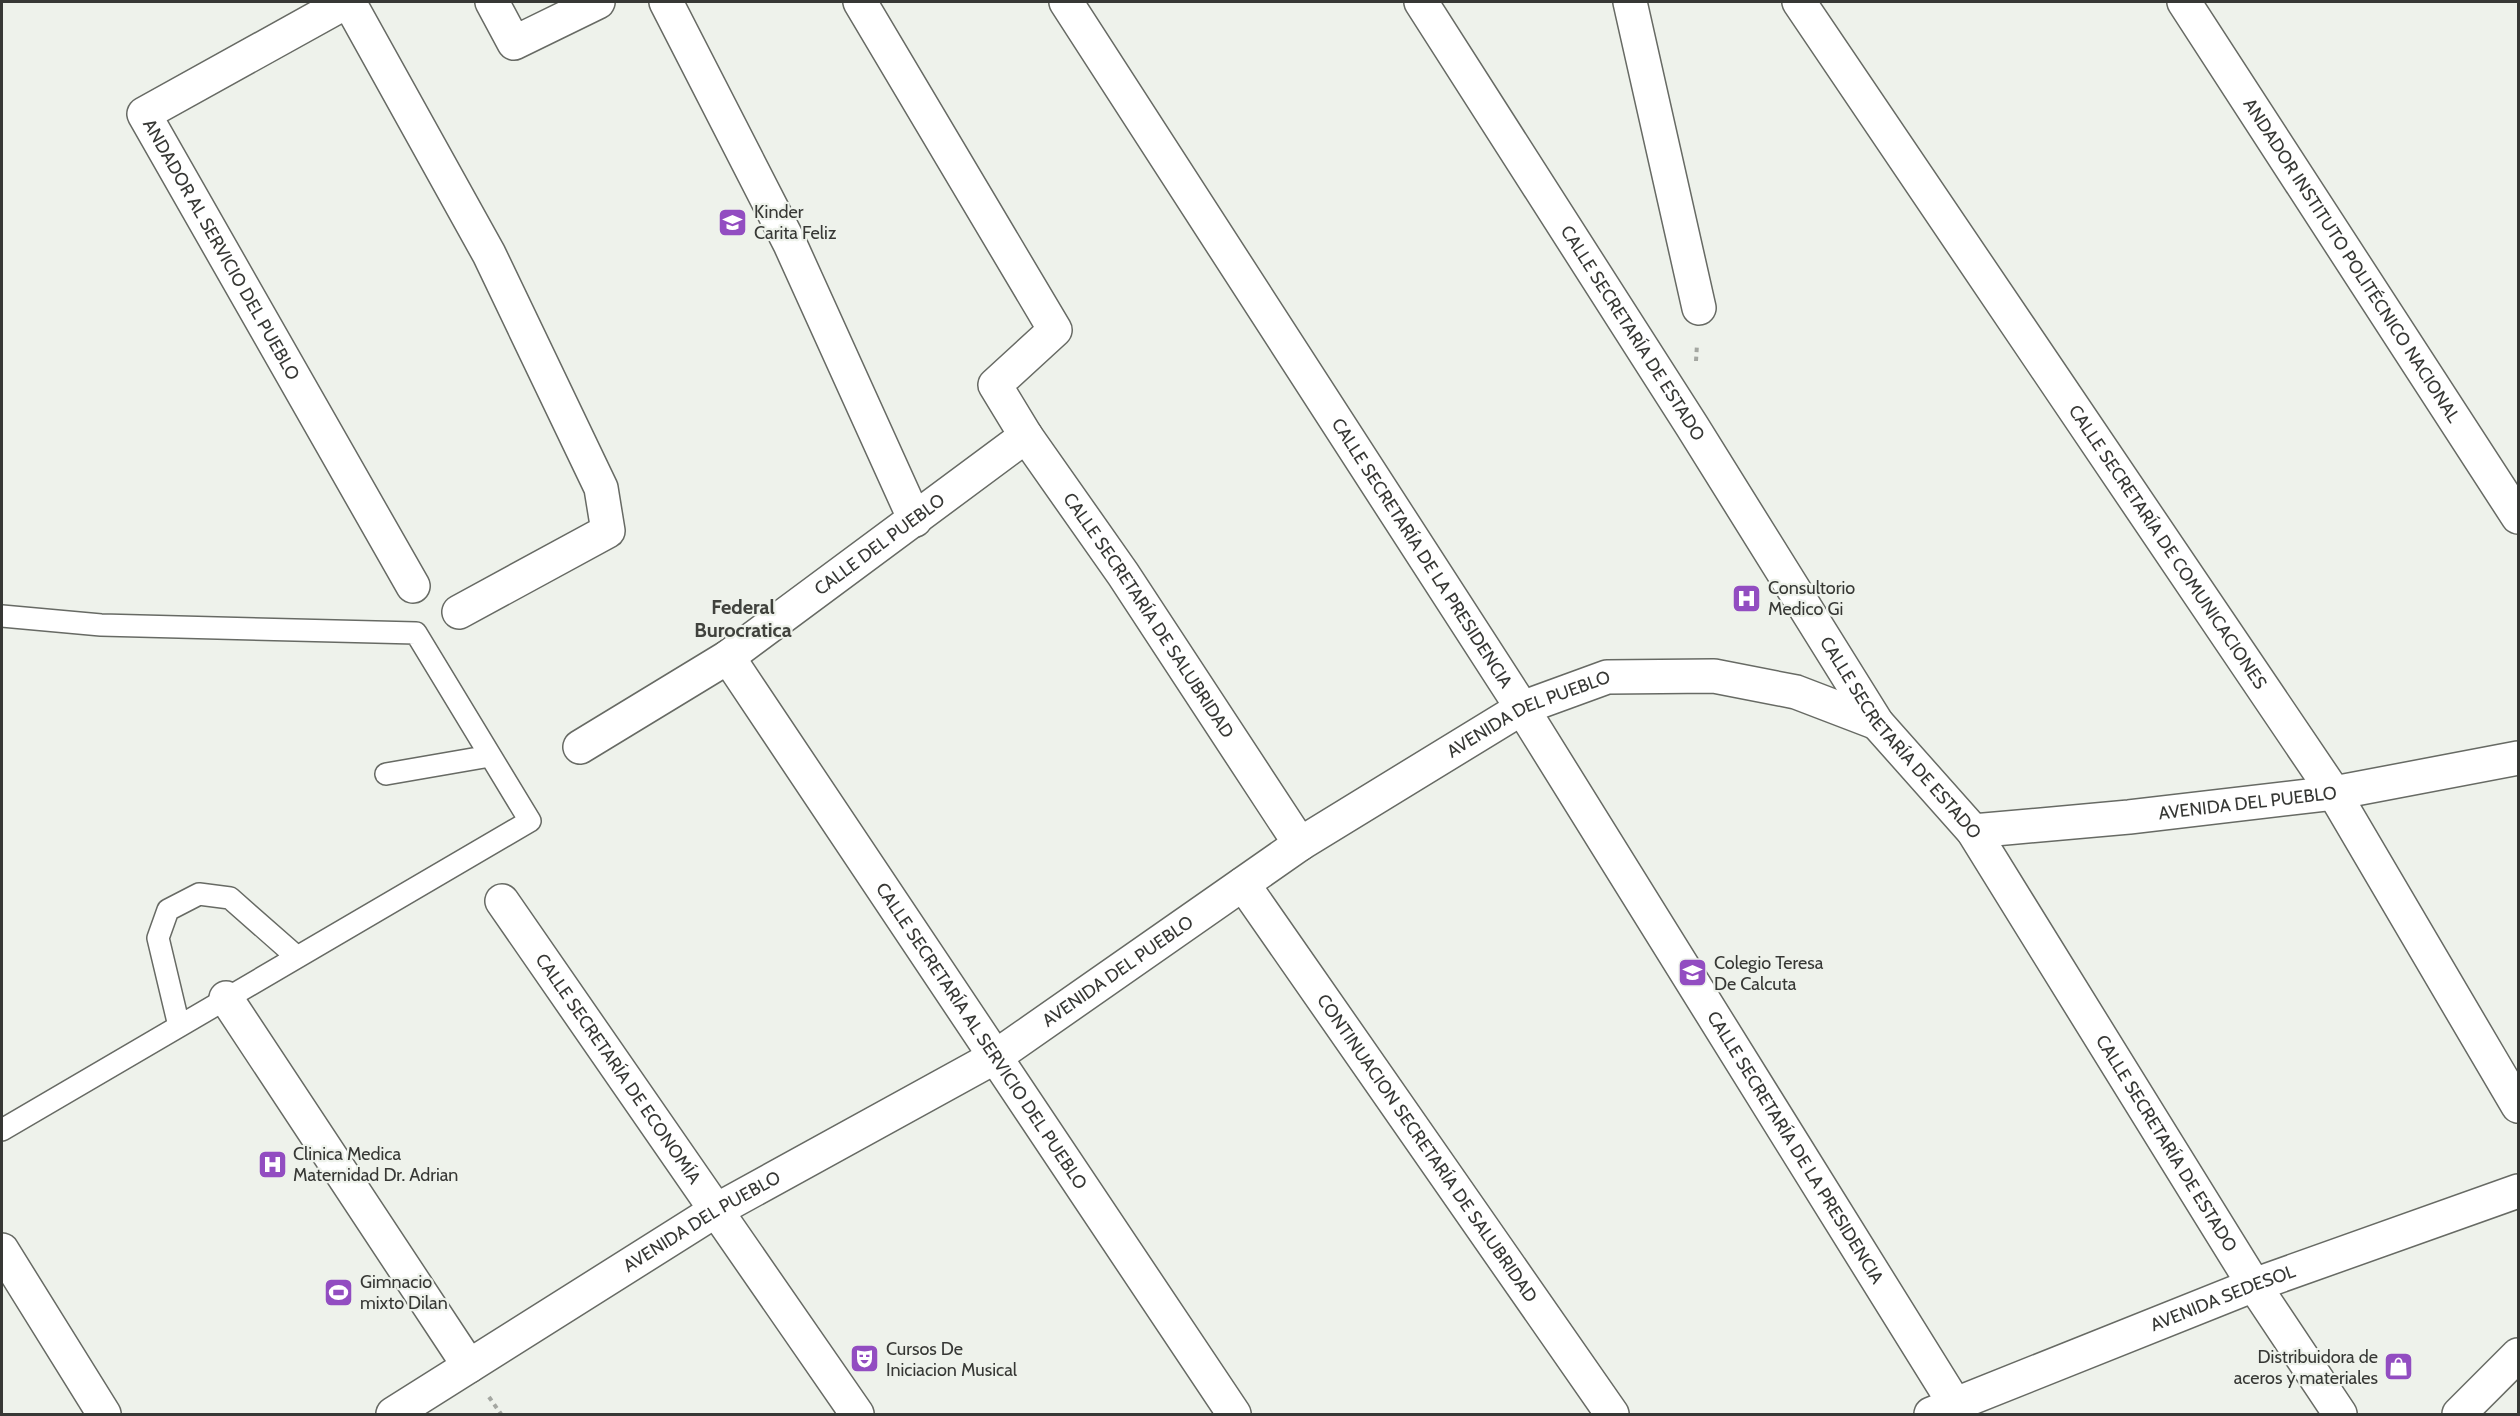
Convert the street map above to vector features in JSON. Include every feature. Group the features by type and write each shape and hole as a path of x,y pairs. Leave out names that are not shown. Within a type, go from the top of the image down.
{"street":[{"name":"ANDADOR AL SERVICIO DEL PUEBLO","path":"413,586 144,114 348,2 489,254 601,488 608,531 459,612"},
{"path":"492,2 514,43 598,2"},
{"path":"666,2 790,244 915,520"},
{"name":"CALLE SECRETARÍA DE SALUBRIDAD","path":"860,2 1055,330 995,385 1026,436 1123,574 1300,844"},
{"name":"CALLE SECRETARÍA DE LA PRESIDENCIA","path":"1066,2 1522,708 1949,1411"},
{"name":"CALLE SECRETARÍA DE ESTADO","path":"1421,2 1692,426 1877,723 1973,831 2254,1284 2340,1414"},
{"path":"1630,2 1699,308"},
{"name":"CALLE SECRETARÍA DE COMUNICACIONES","path":"1799,2 2334,794 2518,1106"},
{"name":"ANDADOR INSTITUTO POLITÉCNICO NACIONAL","path":"2184,2 2518,517"},
{"name":"CALLE DEL PUEBLO","path":"580,747 728,657 1026,436"},
{"name":"CALLE SECRETARÍA AL SERVICIO DEL PUEBLO","path":"728,657 1234,1414"},
{"name":"AVENIDA DEL PUEBLO","path":"393,1414 715,1211 995,1057 1300,844 1522,708 1607,676 1714,676 1796,692 1877,723"},
{"name":"AVENIDA DEL PUEBLO","path":"1973,831 2129,817 2334,794 2518,758"},
{"name":"CONTINUACION SECRETARÍA DE SALUBRIDAD","path":"1243,884 1612,1414"},
{"name":"CALLE SECRETARÍA DE ECONOMÍA","path":"502,901 857,1414"},
{"path":"226,999 469,1366"},
{"name":"AVENIDA SEDESOL","path":"1949,1411 2254,1284 2518,1191"},
{"path":"2,1250 104,1414"},
{"path":"2459,1414 2518,1355"}],"lane":[{"path":"2,616 101,625 416,633 530,821 2,1130"},
{"path":"386,774 490,756"},
{"path":"179,1026 158,938 168,910 199,894 230,898 297,957"}],"place":[{"name":"Kinder Carita Feliz","path":"733,222"},
{"name":"Consultorio Medico Gi","path":"1747,598"},
{"name":"Colegio Teresa De Calcuta","path":"1693,973"},
{"name":"Clinica Medica Maternidad Dr. Adrian","path":"272,1164"},
{"name":"Gimnacio mixto Dilan","path":"339,1292"},
{"name":"Cursos De Iniciacion Musical","path":"865,1359"},
{"name":"Distribuidora de aceros y materiales","path":"2399,1367"}],"district":[{"name":"Federal Burocratica","path":"743,618"}]}
